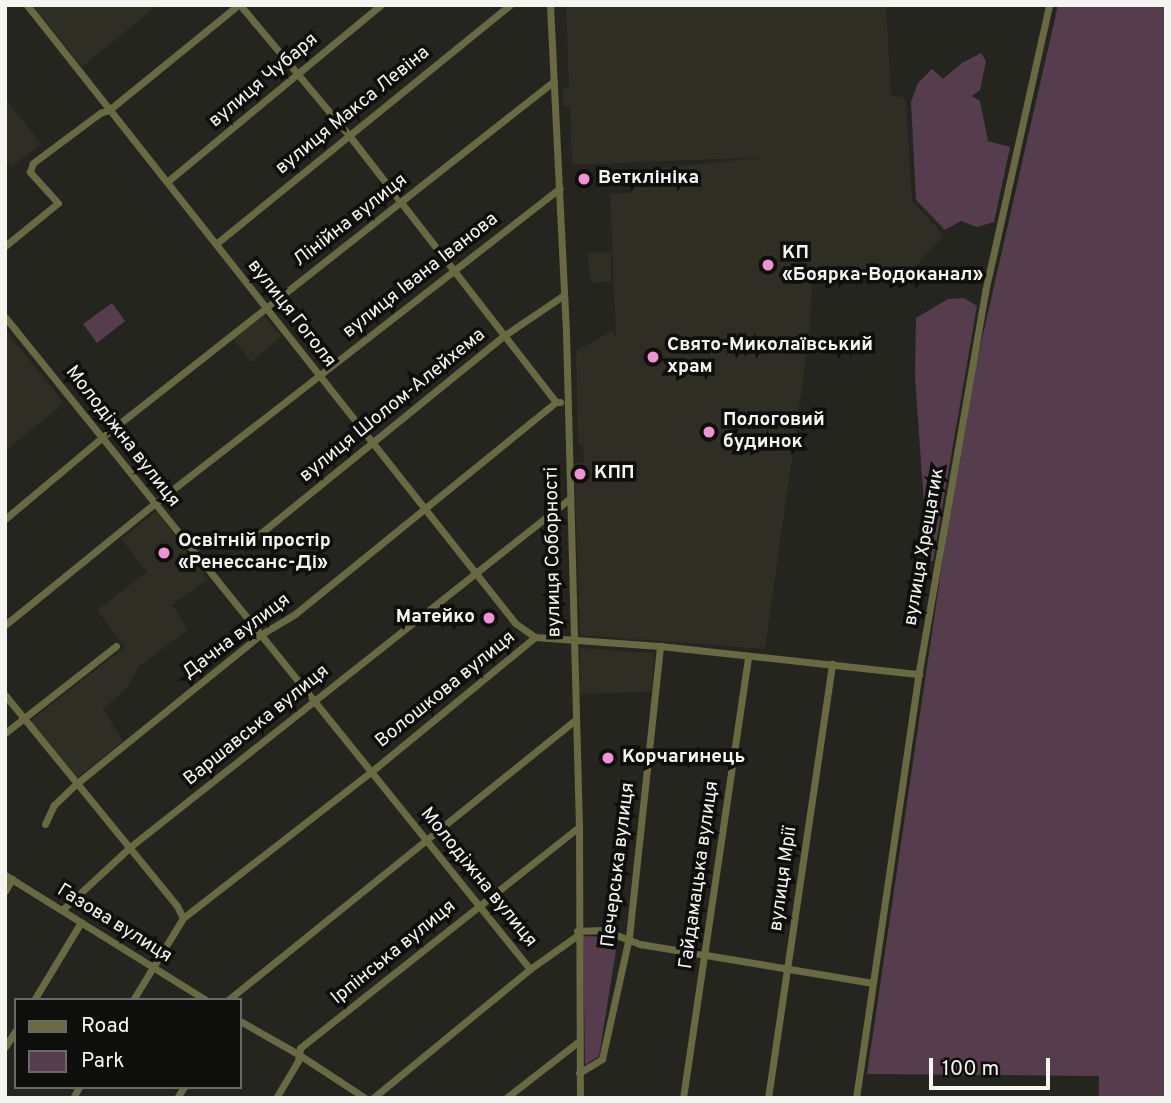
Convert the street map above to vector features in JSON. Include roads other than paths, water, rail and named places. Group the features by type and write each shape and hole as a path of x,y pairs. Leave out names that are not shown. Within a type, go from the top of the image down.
{"street":[{"name":"вулиця Гоголя","path":"27,5 424,508 478,572 515,623 535,637"},
{"path":"5,246 58,203 30,172 33,163 100,113 109,110 239,5 348,134 556,402 567,402"},
{"name":"вулиця Чубаря","path":"168,181 381,5"},
{"name":"вулиця Макса Левіна","path":"217,243 510,5"},
{"name":"вулиця Соборності","path":"550,5 564,295 579,827 579,1098"},
{"name":"вулиця Хрещатик","path":"856,1098 919,674 985,292 1049,5"},
{"name":"Лінійна вулиця","path":"5,519 103,437 554,81"},
{"name":"вулиця Івана Іванова","path":"5,625 154,504 560,188"},
{"name":"вулиця Шолом-Алейхема","path":"245,546 505,335 564,295"},
{"name":"Молодіжна вулиця","path":"5,317 530,969"},
{"name":"Дачна вулиця","path":"45,824 54,804 76,784 260,635 298,612 556,402"},
{"name":"Варшавська вулиця","path":"62,910 130,847 222,777 313,699 569,500"},
{"name":"Волошкова вулиця","path":"133,998 183,918 372,771 535,637 660,646 919,674"},
{"path":"5,733 116,646"},
{"name":"Печерська вулиця","path":"579,1073 602,1059 627,941 660,646"},
{"name":"Гайдамацька вулиця","path":"683,1098 748,656"},
{"name":"вулиця Мрії","path":"768,1098 832,664"},
{"path":"5,695 130,847 177,906 183,918"},
{"path":"230,998 574,721"},
{"name":"Ірпінська вулиця","path":"276,1098 298,1061 300,1048 579,827"},
{"path":"5,891 9,877"},
{"name":"Газова вулиця","path":"9,877 203,998"},
{"path":"35,998 80,922"},
{"path":"373,1098 578,933 603,930 627,941 873,983"},
{"path":"242,1022 299,1054 365,1098"},
{"path":"506,1098 578,1042"}],"place":[{"name":"Ветклініка","path":"584,179"},
{"name":"КП «Боярка-Водоканал»","path":"768,265"},
{"name":"Свято-Миколаївський храм","path":"653,357"},
{"name":"Пологовий будинок","path":"709,432"},
{"name":"КПП","path":"580,474"},
{"name":"Освітній простір «Ренессанс-Ді»","path":"164,553"},
{"name":"Матейко","path":"489,618"},
{"name":"Корчагинець","path":"608,758"}]}
